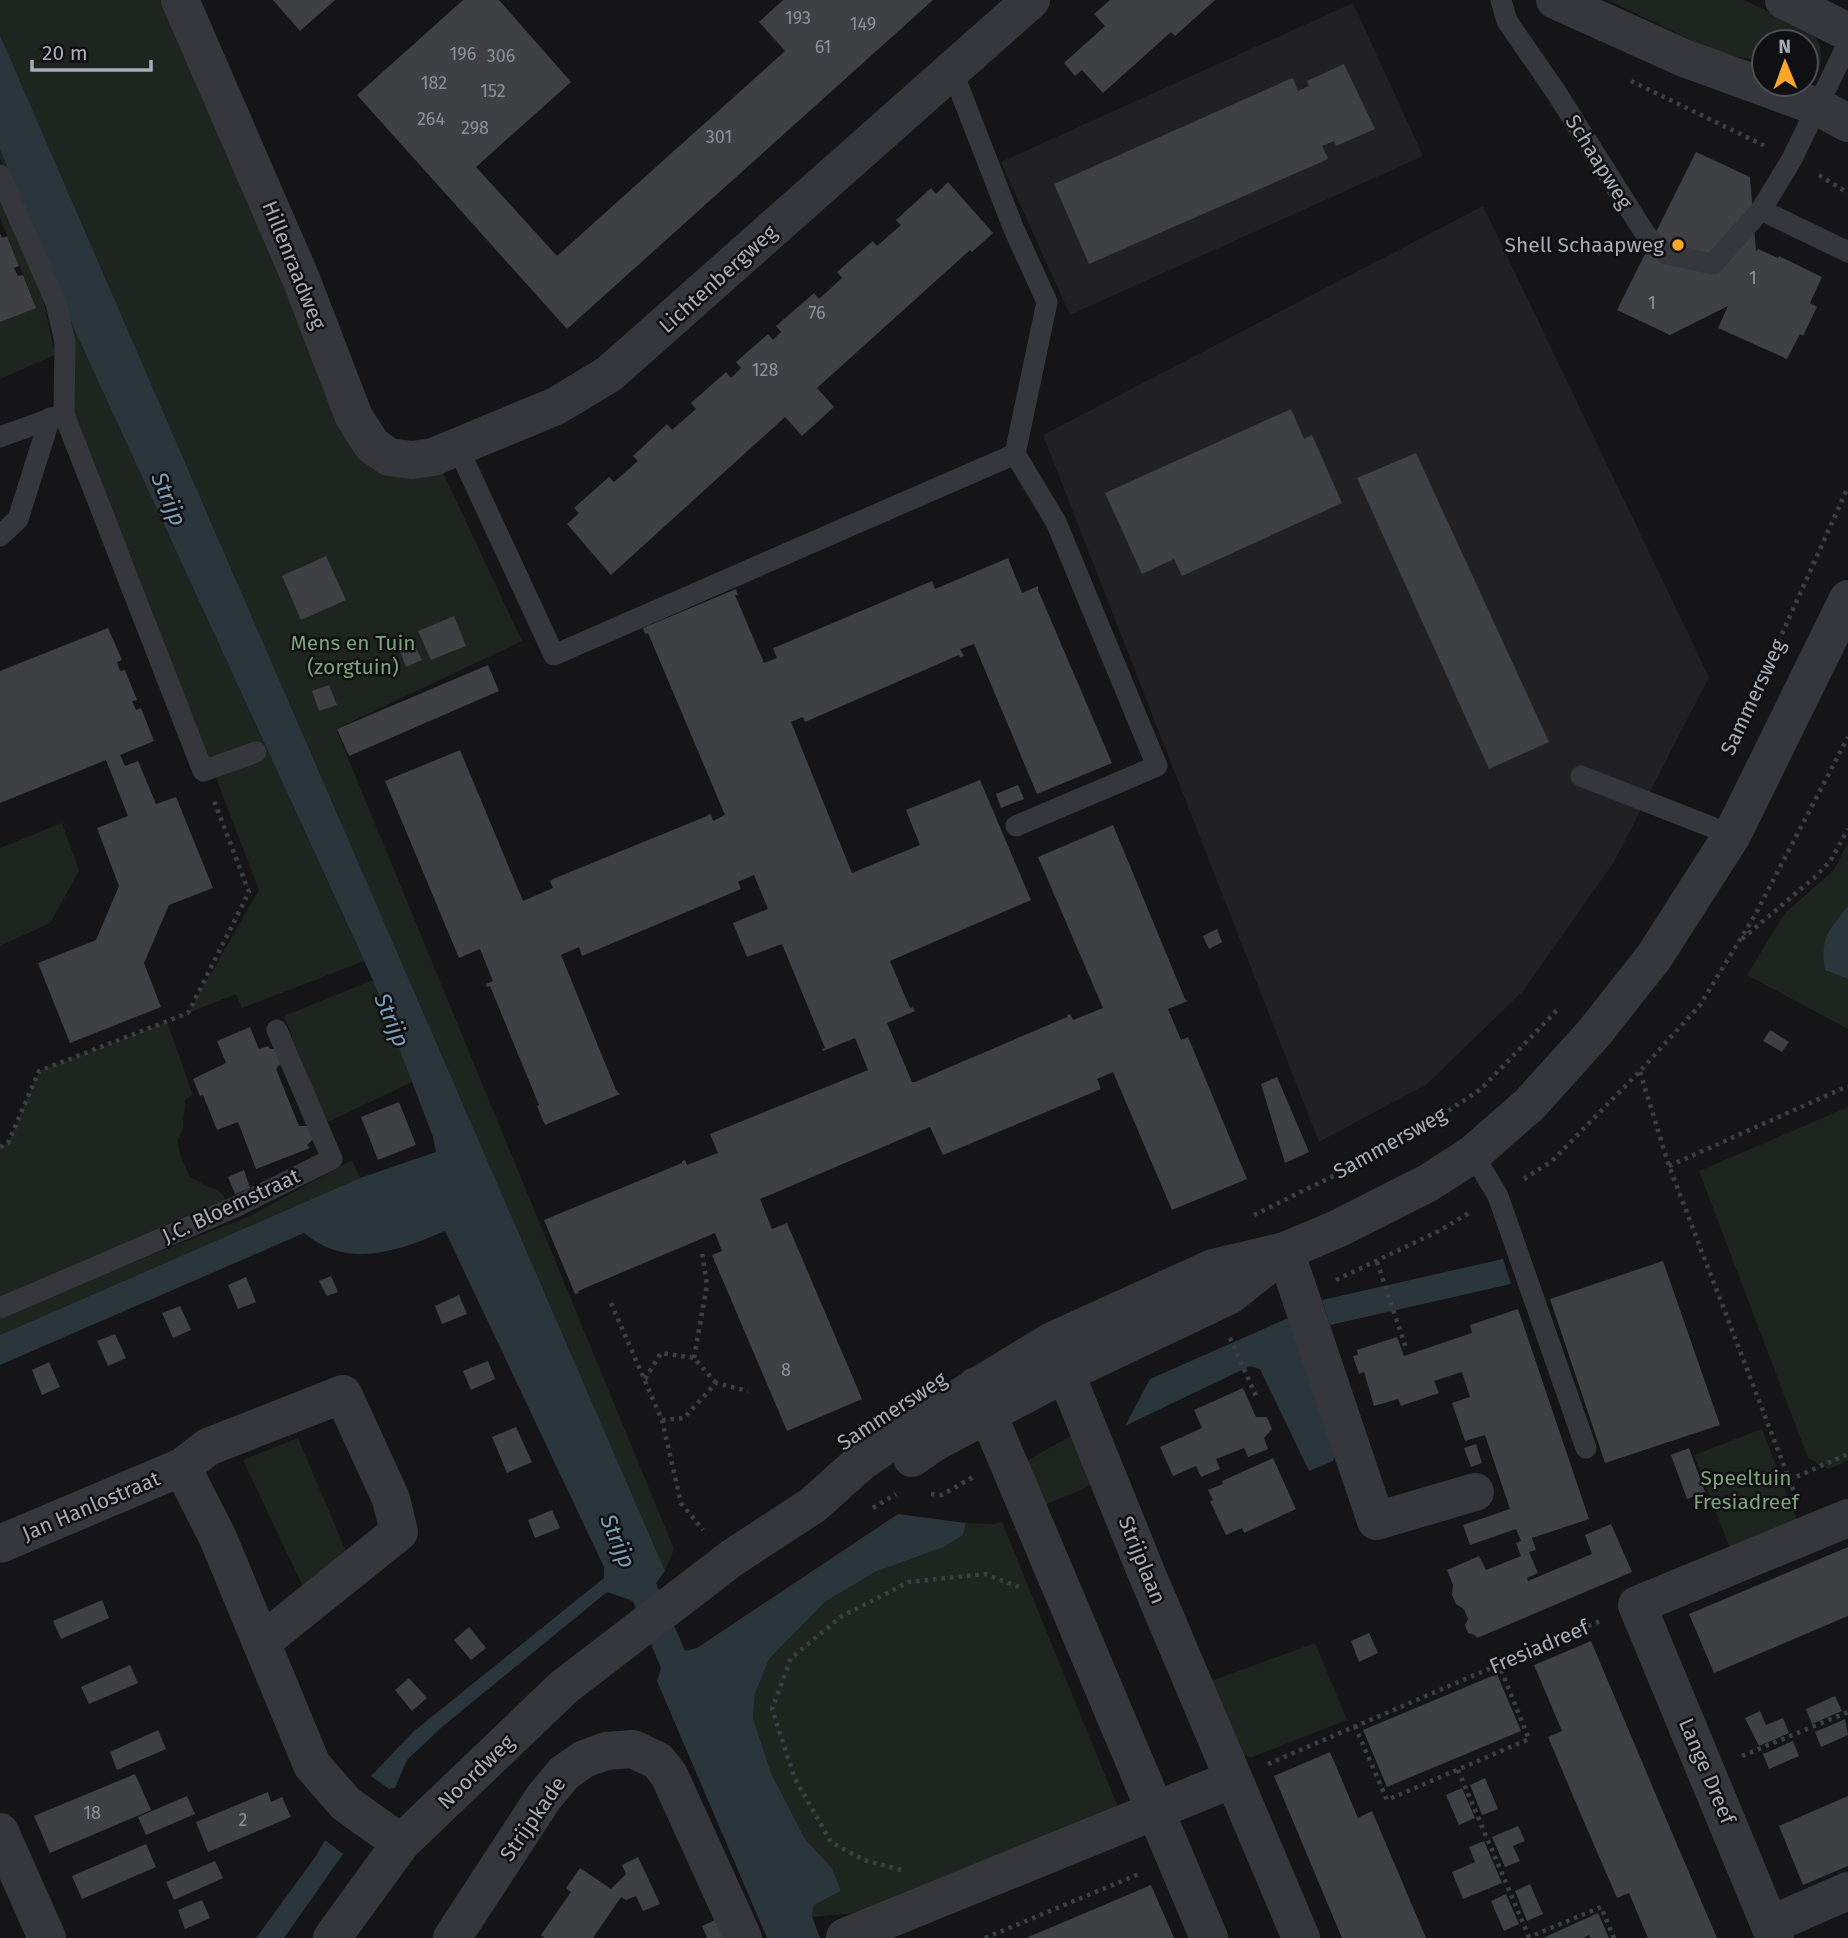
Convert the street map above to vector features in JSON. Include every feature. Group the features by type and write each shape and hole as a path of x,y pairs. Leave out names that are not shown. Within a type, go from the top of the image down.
{"street":[{"name":"Hillenraadweg","path":"180,0 302,279 354,417 372,444 388,457 412,460 433,457 458,448"},
{"name":"Lichtenbergweg","path":"458,448 556,406 609,374 1031,0"},
{"path":"1555,0 1684,58 1833,115"},
{"path":"1784,0 1848,32"},
{"name":"Sammersweg","path":"655,1617 717,1552 814,1505 861,1462 981,1400 1213,1268 1285,1251 1337,1229 1428,1183 1473,1153 1530,1104 1594,1033 1654,957 1732,835 1848,600"},
{"path":"1285,1251 1376,1521 1475,1492"},
{"name":"Strijplaan","path":"1058,1357 1301,1938"},
{"name":"Jan Hanlostraat","path":"0,1545 183,1467 208,1447 343,1394 391,1499 399,1532 262,1643"},
{"path":"981,1400 1209,1938"},
{"name":"Jan Hanlostraat","path":"183,1467 218,1538 312,1765 346,1804 401,1843"},
{"path":"1637,1605 1848,1518"},
{"name":"Lange Dreef","path":"1637,1605 1773,1931"},
{"name":"Noordweg","path":"332,1938 401,1843 564,1687 655,1617"},
{"name":"Strijpkade","path":"452,1938 544,1797 564,1773 584,1759 606,1751 633,1749 658,1761 669,1775 743,1938"},
{"path":"845,1937 1233,1780"},
{"path":"0,1832 47,1938"},
{"path":"1773,1931 1848,1891"}],"lane":[{"name":"Schaapweg","path":"1502,0 1507,21 1556,92 1646,235 1667,254 1713,264 1761,209 1792,159 1833,115 1848,43"},
{"path":"952,70 1013,227 1047,302 1015,454 1056,522 1157,766 1016,826"},
{"path":"0,175 56,303 65,342 57,416 18,519 0,536"},
{"path":"1761,209 1848,252"},
{"path":"0,437 57,416"},
{"path":"57,416 203,771 256,752"},
{"path":"458,448 554,655 1015,454"},
{"path":"1581,776 1732,835"},
{"name":"J.C. Bloemstraat","path":"0,1308 235,1208 332,1159 277,1030"},
{"path":"1473,1153 1498,1196 1586,1448"}],"path":[{"path":"1619,75 1792,159 1848,193"},
{"name":"Sammersweg","path":"1764,673 1848,487"},
{"path":"1848,737 1739,941 1815,877 1831,860 1848,829"},
{"path":"0,1147 8,1143 39,1072 188,1013 249,892 203,771"},
{"name":"Sammersweg","path":"1253,1216 1400,1143 1481,1089 1565,1002"},
{"path":"1640,1071 1669,1166 1810,1534"},
{"path":"1669,1166 1848,1086"},
{"path":"694,1358 706,1284 702,1253"},
{"path":"1377,1262 1406,1348"},
{"path":"611,1303 662,1420 681,1503 717,1552"},
{"path":"1228,1334 1256,1398"},
{"path":"645,1379 661,1353 694,1358 716,1383 748,1391"},
{"path":"662,1420 684,1418 716,1383"},
{"path":"1789,1480 1848,1454"},
{"path":"908,1872 864,1860 831,1842 795,1779 772,1709 791,1658 842,1616 909,1582 985,1574 1068,1607"},
{"name":"Fresiadreef","path":"1233,1780 1637,1605"},
{"path":"1355,1727 1387,1800 1529,1739 1499,1664"},
{"path":"1707,1771 1848,1712"},
{"path":"1458,1770 1527,1937 1601,1907 1614,1938"},
{"path":"985,1938 1175,1858"}],"shaded area":[{"path":"1353,3 1423,156 1070,315 1001,162"},
{"path":"1483,206 1709,677 1614,862 1523,991 1427,1084 1319,1142 1043,435"}],"green space":[{"name":"Mens en Tuin (zorgtuin)","path":"0,0 160,0 243,167 356,430 440,466 522,641 336,729 674,1549 665,1571 0,35"},
{"path":"1608,0 1744,0 1803,28 1750,28 1750,59 1720,54"},
{"path":"0,150 76,333 364,961 242,1008 236,994 188,1013 259,890 128,549 74,442 69,410 74,333 0,158"},
{"path":"0,201 43,299 55,355 0,379 0,321 36,307 0,218"},
{"path":"62,823 79,871 50,923 0,946 0,848"},
{"path":"1848,842 1848,906 1829,930 1825,970 1848,979 1848,1029 1747,975 1785,913 1834,870"},
{"path":"373,980 412,1082 326,1123 284,1016"},
{"path":"167,1022 193,1095 185,1100 183,1128 178,1140 179,1151 190,1177 216,1189 224,1196 224,1200 0,1297 0,1147 8,1143 39,1071"},
{"path":"1848,1107 1848,1461 1828,1469 1808,1458 1699,1171"},
{"path":"352,1160 360,1178 0,1335 0,1315 250,1216"},
{"name":"Speeltuin Fresiadreef","path":"1762,1429 1799,1526 1731,1551 1694,1455"},
{"path":"1074,1434 1095,1484 1042,1506 1025,1462"},
{"path":"298,1438 348,1556 305,1591 243,1460"},
{"path":"1002,1522 1120,1812 870,1912 812,1917 814,1905 841,1891 832,1868 805,1839 771,1773 753,1718 755,1694 768,1659 825,1602 875,1572 944,1547 963,1535 966,1523"},
{"path":"1315,1643 1347,1720 1252,1757 1240,1754 1211,1681"}],"water":[{"name":"Strijp","path":"0,35 665,1571 656,1583 685,1651 697,1648 898,1514 966,1523 963,1535 944,1547 875,1572 825,1602 769,1659 755,1694 753,1718 771,1773 805,1839 832,1868 841,1891 814,1905 812,1917 820,1938 767,1938 657,1681 661,1668 633,1601 607,1592 442,1727 407,1760 395,1788 389,1789 371,1776 414,1731 604,1578 604,1567 445,1231 391,1250 356,1254 338,1251 304,1233 0,1365 0,1335 360,1178 436,1152 433,1137 373,980 76,333 0,150"},
{"path":"1848,906 1848,979 1825,970 1824,949 1828,935"},
{"path":"1503,1259 1511,1284 1330,1325 1322,1300"},
{"path":"1295,1315 1341,1444 1333,1461 1309,1471 1260,1369 1250,1366 1125,1426 1150,1379"},
{"path":"325,1840 343,1854 284,1938 256,1938 316,1856"}],"building":[{"path":"273,0 335,0 300,31"},
{"path":"463,0 499,0 571,82 476,167 557,256 785,51 759,22 783,0 933,0 567,329 357,95"},
{"path":"1110,0 1215,0 1175,36 1171,32 1103,93 1082,70 1075,76 1064,63 1105,26 1094,14"},
{"path":"1344,64 1375,129 1336,146 1334,141 1322,146 1328,158 1326,160 1089,264 1054,184 1290,79 1293,78 1298,91 1309,86 1307,81"},
{"path":"1696,152 1750,177 1756,251 1758,249 1778,258 1779,256 1822,277 1810,303 1817,307 1803,336 1800,334 1787,359 1718,328 1728,306 1670,335 1617,310"},
{"path":"948,182 993,233 972,252 970,250 817,388 834,407 802,436 785,417 611,575 567,524 579,513 574,508 609,477 614,482 638,461 633,456 667,424 672,430 696,409 691,403 726,372 731,378 741,368 736,362 768,334 773,340 781,332 776,326 814,293 819,299 842,278 837,272 873,241 877,246 901,225 896,220 931,188 936,194"},
{"path":"0,233 2,238 7,236 19,266 14,268 18,276 23,275 36,308 0,322"},
{"path":"1291,409 1304,439 1312,435 1342,503 1182,576 1174,559 1142,574 1105,493"},
{"path":"1416,453 1549,742 1489,769 1357,478"},
{"path":"326,556 346,600 301,620 282,576"},
{"path":"1008,558 1022,593 1038,586 1112,763 1037,794 974,644 960,649 964,656 960,658 959,655 805,722 803,717 791,722 852,873 920,845 906,810 980,780 1031,900 890,961 910,1008 913,1007 915,1011 887,1023 912,1082 915,1082 1067,1015 1070,1014 1073,1020 1103,1008 1038,857 1113,825 1188,1001 1168,1009 1181,1040 1188,1037 1247,1179 1172,1210 1113,1072 1097,1079 1101,1089 943,1155 930,1127 760,1199 772,1229 787,1223 862,1399 787,1431 712,1255 722,1251 715,1233 575,1294 544,1220 682,1161 685,1160 687,1165 718,1153 710,1134 868,1070 855,1038 823,1051 825,1048 782,944 747,957 733,923 768,909 754,875 738,882 741,889 582,956 579,947 561,955 616,1090 620,1094 545,1125 490,986 487,987 486,984 493,981 480,949 459,958 385,781 460,750 523,901 553,888 550,881 553,879 710,813 713,821 725,815 648,633 645,634 643,628 736,589 738,595 735,595 764,663 777,658 773,648 932,581 935,589"},
{"path":"454,616 466,646 431,660 418,631"},
{"path":"108,628 122,660 117,662 120,671 125,670 137,700 132,701 136,710 141,708 154,741 120,755 125,766 138,761 156,804 176,797 213,888 169,905 144,963 161,1007 70,1043 38,963 96,940 119,886 97,828 128,816 106,760 0,803 0,671"},
{"path":"413,641 422,660 406,667 398,647"},
{"path":"488,665 499,691 349,756 337,729"},
{"path":"329,685 337,705 319,711 312,691"},
{"path":"1018,785 1024,799 1001,808 996,794"},
{"path":"1217,929 1222,942 1209,949 1203,936"},
{"path":"250,1027 259,1049 268,1046 275,1049 282,1062 276,1069 299,1126 308,1126 313,1139 307,1145 310,1148 256,1169 238,1122 217,1130 203,1095 200,1096 193,1079 226,1063 217,1041"},
{"path":"1770,1030 1789,1042 1782,1052 1763,1041"},
{"path":"1277,1077 1309,1152 1285,1163 1261,1084"},
{"path":"399,1102 416,1145 378,1160 361,1117"},
{"path":"244,1170 250,1188 235,1194 228,1177"},
{"path":"1663,1261 1720,1425 1605,1463 1550,1299"},
{"path":"331,1276 338,1292 327,1296 319,1281"},
{"path":"246,1277 256,1302 238,1309 228,1285"},
{"path":"459,1295 467,1314 442,1324 435,1306"},
{"path":"180,1306 191,1330 173,1338 162,1313"},
{"path":"1518,1309 1589,1519 1532,1538 1536,1550 1529,1552 1538,1573 1527,1578 1528,1581 1592,1554 1585,1535 1611,1524 1632,1572 1477,1638 1468,1633 1465,1625 1468,1619 1464,1609 1456,1604 1452,1595 1453,1585 1447,1570 1479,1556 1486,1570 1521,1556 1516,1543 1521,1541 1516,1529 1470,1545 1463,1525 1510,1509 1485,1435 1465,1441 1452,1403 1470,1397 1462,1372 1434,1381 1439,1393 1401,1406 1398,1399 1374,1406 1364,1372 1359,1374 1353,1356 1358,1355 1357,1350 1397,1337 1404,1356 1472,1333 1470,1325"},
{"path":"115,1334 126,1358 108,1366 97,1341"},
{"path":"488,1361 495,1379 471,1390 463,1371"},
{"path":"49,1362 60,1387 42,1395 32,1370"},
{"path":"1243,1388 1256,1417 1267,1417 1272,1429 1264,1438 1268,1449 1248,1457 1244,1448 1216,1459 1220,1469 1201,1477 1196,1466 1173,1476 1160,1447 1202,1428 1194,1410"},
{"path":"516,1427 532,1462 507,1473 492,1437"},
{"path":"1476,1444 1482,1463 1471,1467 1464,1448"},
{"path":"1689,1448 1705,1492 1687,1499 1671,1455"},
{"path":"1273,1458 1296,1509 1244,1533 1242,1528 1226,1535 1210,1501 1213,1500 1208,1490"},
{"path":"552,1510 560,1528 535,1538 528,1520"},
{"path":"1848,1547 1848,1616 1714,1673 1689,1614"},
{"path":"102,1600 109,1618 61,1639 53,1621"},
{"path":"469,1627 486,1648 471,1660 454,1640"},
{"path":"1369,1633 1378,1653 1359,1662 1351,1641"},
{"path":"1591,1641 1717,1938 1648,1938 1629,1893 1617,1898 1548,1737 1562,1731 1534,1665"},
{"path":"130,1665 138,1683 89,1704 81,1687"},
{"path":"1497,1674 1521,1731 1387,1787 1363,1730"},
{"path":"409,1678 427,1698 412,1711 395,1690"},
{"path":"1835,1696 1842,1711 1812,1724 1806,1709"},
{"path":"1760,1711 1766,1725 1783,1718 1789,1733 1759,1746 1745,1718"},
{"path":"1845,1719 1848,1735 1821,1747 1815,1732"},
{"path":"158,1730 166,1749 117,1770 110,1752"},
{"path":"1793,1741 1799,1756 1769,1769 1763,1754"},
{"path":"1330,1752 1358,1818 1372,1811 1426,1938 1342,1938 1274,1776"},
{"path":"135,1774 151,1810 50,1853 34,1816"},
{"path":"1485,1778 1498,1809 1482,1815 1470,1785"},
{"path":"1462,1788 1475,1818 1459,1825 1446,1795"},
{"path":"268,1792 271,1802 282,1797 291,1817 208,1852 196,1822"},
{"path":"187,1796 195,1814 146,1835 138,1817"},
{"path":"1848,1796 1848,1866 1803,1885 1779,1826"},
{"path":"1518,1826 1525,1841 1513,1846 1520,1861 1505,1867 1492,1837"},
{"path":"1484,1841 1502,1883 1463,1899 1452,1872 1475,1862 1469,1847"},
{"path":"146,1844 156,1867 82,1899 72,1876"},
{"path":"638,1857 660,1904 643,1911 636,1896 626,1900 621,1897 593,1938 545,1938 541,1935 571,1892 566,1888 580,1868 611,1889 626,1874 622,1865"},
{"path":"215,1861 223,1878 174,1900 166,1882"},
{"path":"1530,1884 1543,1914 1527,1921 1515,1891"},
{"path":"1151,1885 1174,1938 1026,1938 1097,1908"},
{"path":"1506,1894 1519,1924 1504,1931 1491,1901"},
{"path":"202,1900 210,1918 185,1929 178,1910"},
{"path":"1598,1913 1609,1938 1590,1938 1589,1935 1583,1938 1543,1938"},
{"path":"724,1916 734,1938 707,1938 702,1926"}],"place":[{"name":"Shell Schaapweg","path":"1678,245"}]}
